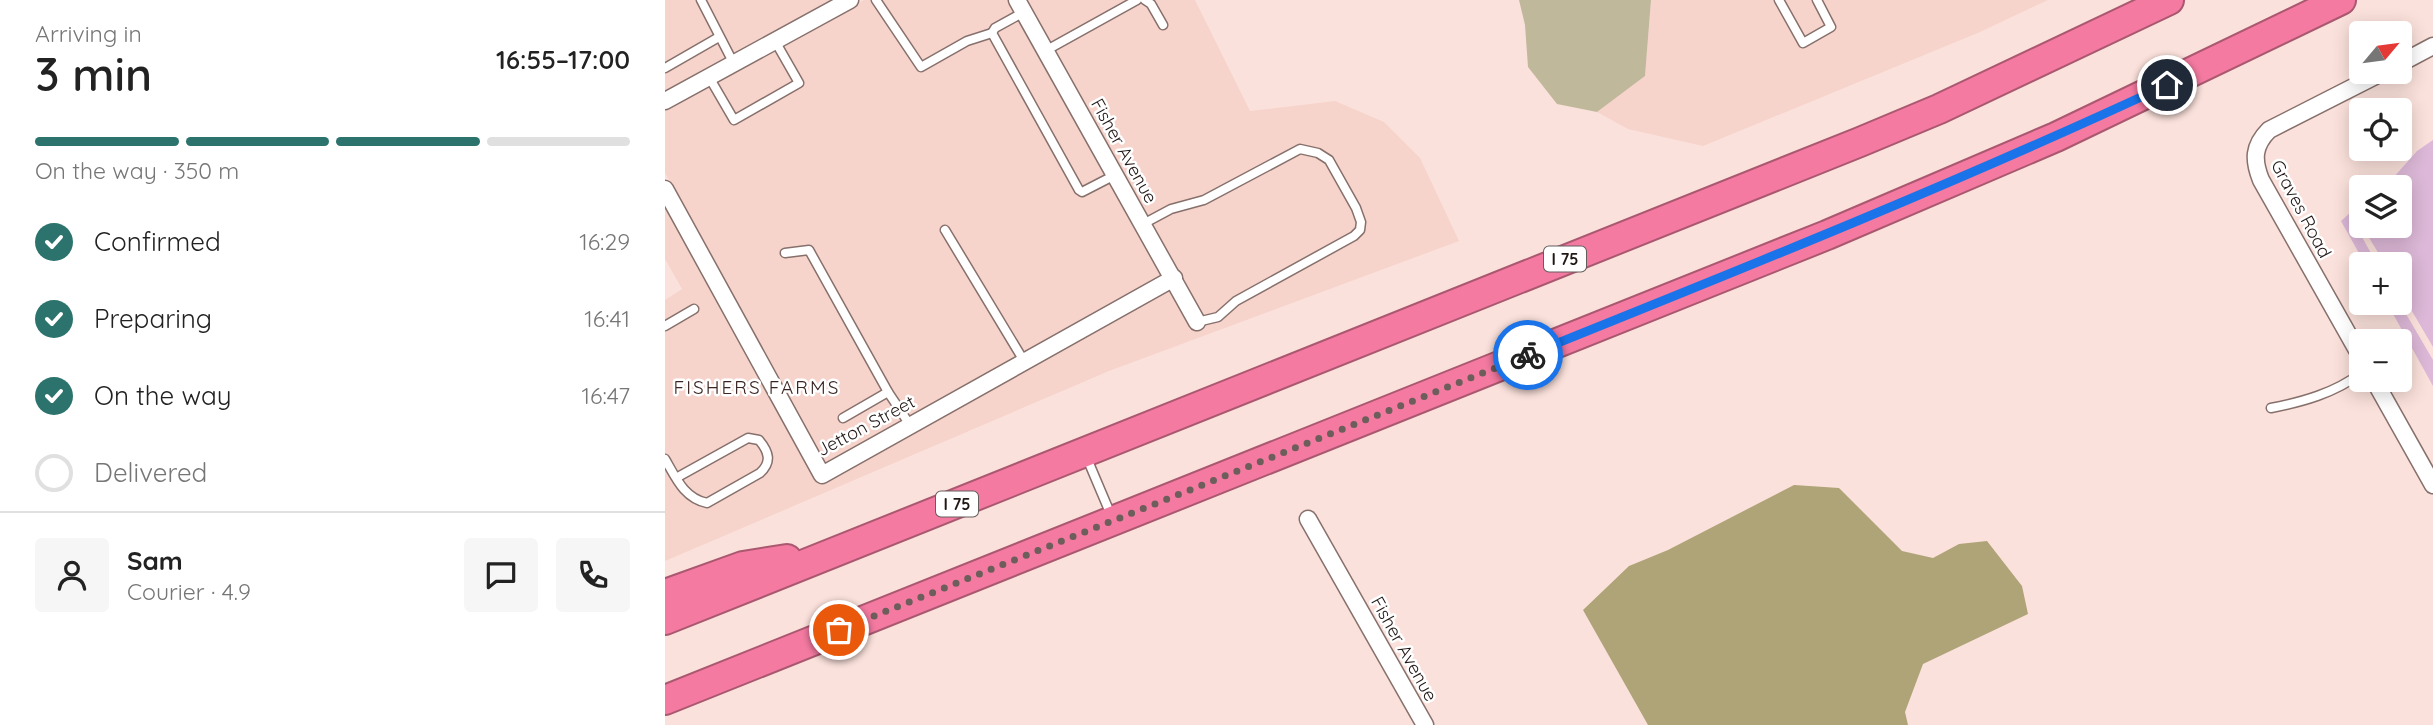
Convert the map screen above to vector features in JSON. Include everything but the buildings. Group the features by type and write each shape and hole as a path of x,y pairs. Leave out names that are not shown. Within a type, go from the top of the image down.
{"highway":[{"name":"I 75","path":"665,620 1860,142 1939,109 2169,0"},
{"path":"665,702 1931,191 2154,91 2341,0"},
{"path":"665,594 743,566 828,555"}],"street":[{"path":"665,101 850,0"},
{"name":"Fisher Avenue","path":"1020,6 1198,321"},
{"path":"2412,58 2433,47"},
{"name":"Graves Road","path":"2349,336 2261,180 2255,166 2255,151 2260,139 2269,130 2359,84"},
{"name":"Jetton Street","path":"665,189 822,474 1174,278"},
{"path":"2381,392 2433,485"},
{"name":"Fisher Avenue","path":"1308,519 1425,725"}],"lane":[{"path":"701,0 734,64"},
{"path":"876,0 921,67 967,41 992,33 1020,6"},
{"path":"1045,51 1137,0"},
{"path":"1145,0 1151,4 1163,25"},
{"path":"1779,0 1803,43 1831,27 1817,0"},
{"path":"992,33 1079,190 1083,192 1115,174"},
{"path":"665,68 719,37"},
{"path":"709,77 734,120 799,83 775,41"},
{"path":"1143,224 1171,209 1204,200 1300,149 1318,153 1329,160 1356,208 1361,222 1360,230 1354,236 1236,301 1218,317 1198,321"},
{"path":"945,230 1024,361"},
{"path":"785,254 809,250 888,392 911,425"},
{"path":"665,326 694,309"},
{"path":"2271,408 2297,402 2349,381"},
{"path":"843,418 888,392"},
{"path":"665,459 681,488 694,500 706,503 760,473 766,467 767,449 759,440 748,438 676,478"},
{"path":"1085,453 1113,521"}],"shaded area":[{"path":"665,0 836,0 665,93"},
{"path":"864,0 1008,0 1164,275 825,465 665,173 665,109"},
{"path":"1025,0 1195,0 1250,111 1335,101 1384,122 1420,158 1459,241 1109,371 665,561 665,300 682,289 665,259 665,205 815,478 1170,287 1194,331 1207,324"},
{"path":"1519,0 1651,0 1645,76 1597,112 1557,104 1528,67 1525,25"},
{"path":"1651,0 2048,0 1980,32 1703,146 1628,129 1597,112 1645,76"},
{"path":"2433,140 2433,347 2412,311 2412,252 2378,252 2369,238 2412,238 2412,175 2396,175 2408,161 2412,161 2417,151"},
{"path":"2349,214 2349,235 2341,221"},
{"path":"2350,238 2363,238 2370,252 2358,252"},
{"path":"2394,315 2407,315 2433,360 2433,386 2412,348 2412,329 2401,329"},
{"path":"1794,485 1839,488 1902,551 1933,558 1959,544 1987,541 2022,586 2028,614 1923,664 1905,712 1908,725 1648,725 1583,610 1629,566 1668,550"}],"way so far":[{"path":"839,630 1528,355"}],"district":[{"name":"FISHERS FARMS","path":"757,387"}],"route":[{"path":"1528,355 1943,187 2167,85"}]}
